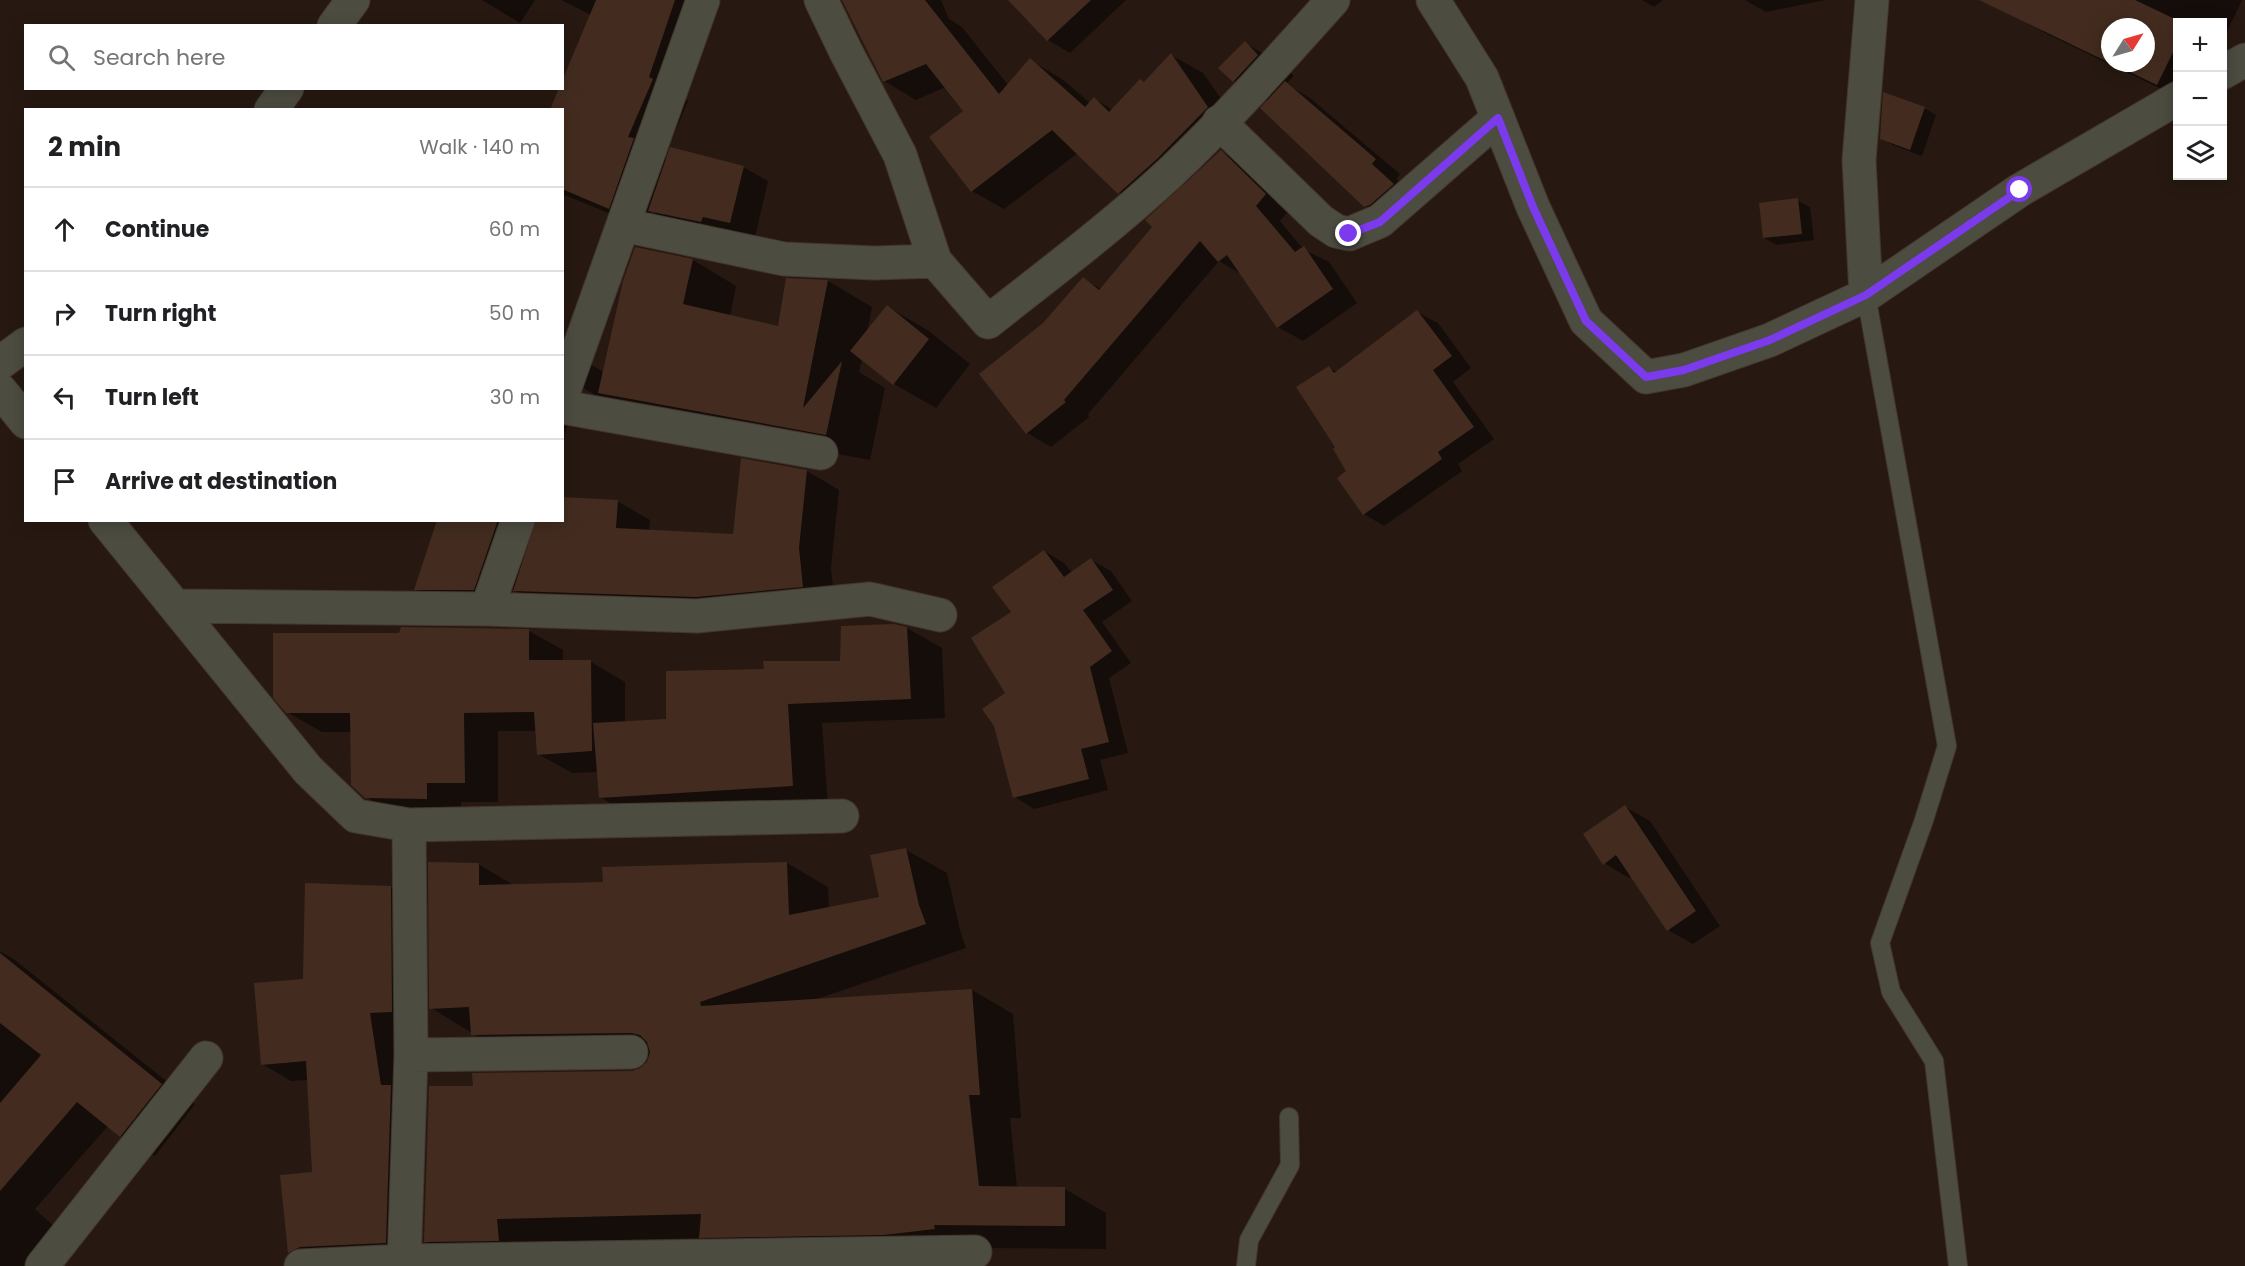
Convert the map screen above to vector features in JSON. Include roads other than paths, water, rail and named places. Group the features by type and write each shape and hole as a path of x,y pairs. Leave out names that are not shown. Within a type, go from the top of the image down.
{"street":[{"path":"335,24 353,0"},
{"path":"564,390 704,0"},
{"path":"821,0 900,155 935,261 988,322 1090,243 1172,171 1275,65 1333,0"},
{"path":"1433,0 1482,78 1533,207 1586,321 1646,377 1684,370 1770,340 1866,295 2020,190 2173,101"},
{"path":"1866,295 1859,160 1872,0"},
{"path":"2225,72 2245,60"},
{"path":"272,108 286,90"},
{"path":"1220,122 1321,221 1336,231 1349,234 1380,222 1498,118"},
{"path":"623,225 784,259 874,263 935,261"},
{"path":"0,363 24,345"},
{"path":"0,390 24,420"},
{"path":"564,407 821,453"},
{"path":"107,522 308,770 356,816 409,825 842,816"},
{"path":"487,609 517,522"},
{"path":"176,606 487,609 697,616 870,599 940,615"},
{"path":"404,1264 411,1055 409,825"},
{"path":"411,1055 631,1052"},
{"path":"42,1266 206,1058"},
{"path":"301,1266 975,1252"}],"lane":[{"path":"1866,295 1947,746 1924,820 1880,942 1891,992 1934,1061 1958,1266"},
{"path":"1246,1266 1249,1240 1290,1165 1288,1117"}]}
